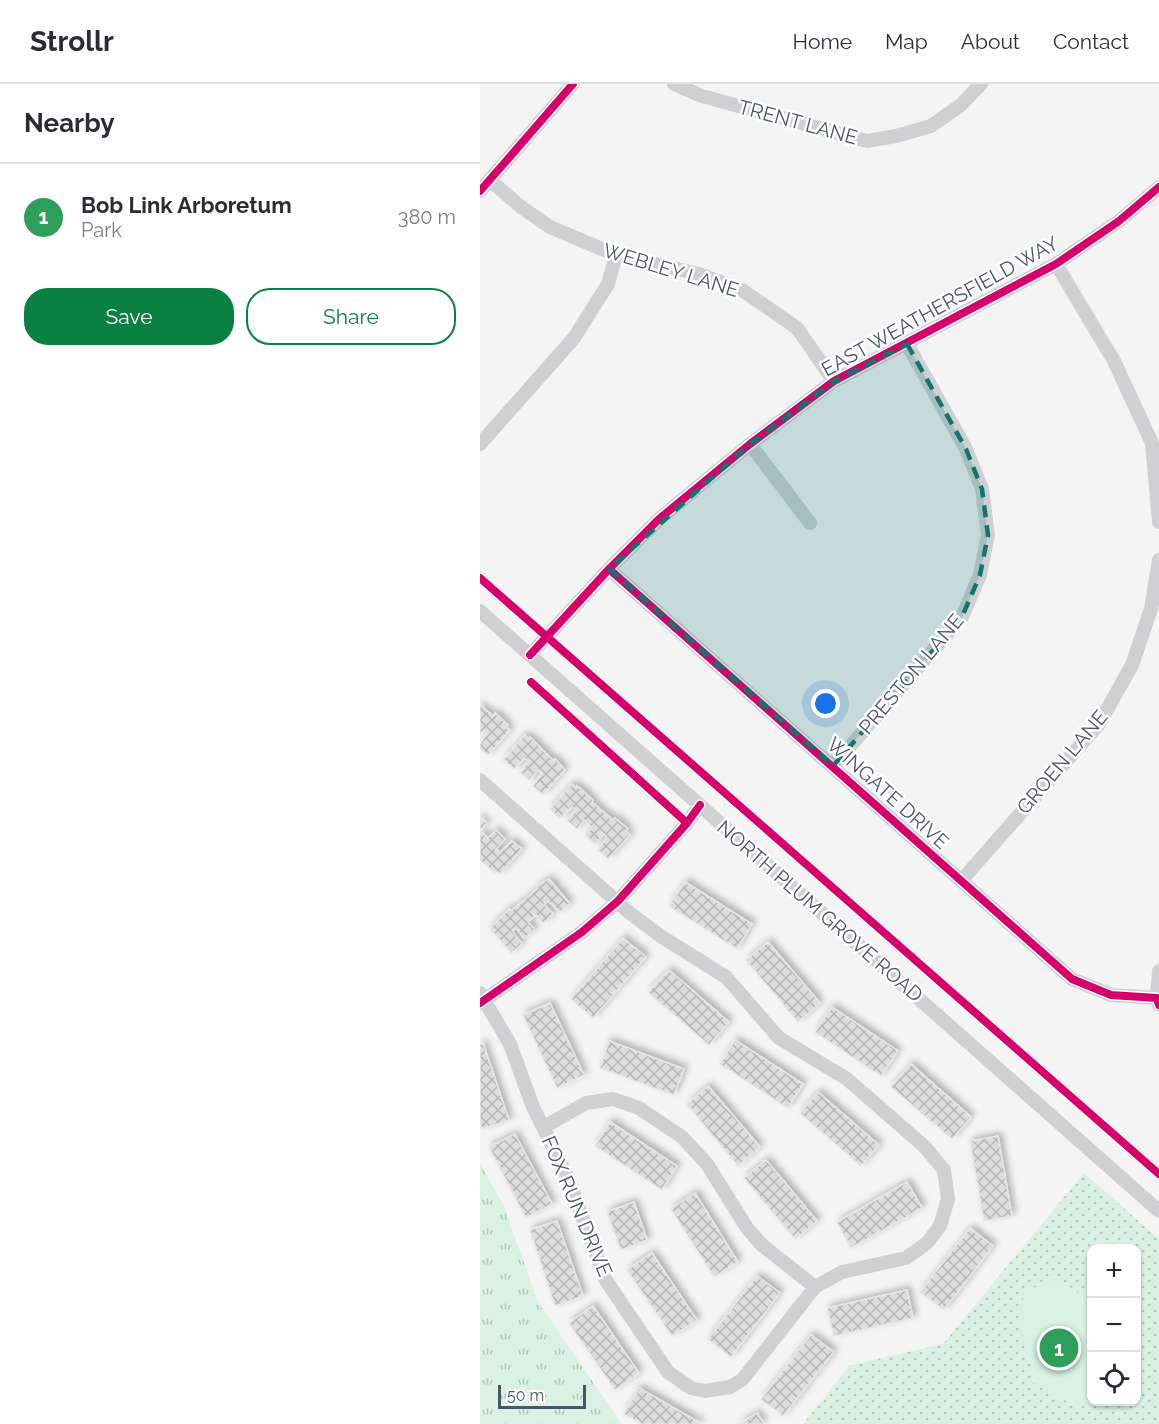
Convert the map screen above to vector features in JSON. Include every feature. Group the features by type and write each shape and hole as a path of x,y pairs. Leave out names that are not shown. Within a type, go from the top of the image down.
{"street":[{"path":"480,191 573,84"},
{"name":"TRENT LANE","path":"674,84 702,96 867,141 931,126 961,105 981,84"},
{"name":"WEBLEY LANE","path":"490,180 521,207 550,227 616,255 699,274 742,290 797,328 834,381"},
{"name":"EAST WEATHERSFIELD WAY","path":"530,655 609,569 659,519 750,444 834,381 1056,264 1119,221 1159,187"},
{"path":"480,444 574,338 608,284 616,255"},
{"path":"1056,264 1114,361 1156,441 1159,522"},
{"name":"PRESTON LANE","path":"834,766 962,617 980,575 988,535 982,489 966,449 907,344"},
{"path":"750,444 810,523"},
{"name":"GROEN LANE","path":"961,881 1099,724 1132,665 1151,609 1159,561"},
{"name":"WINGATE DRIVE","path":"609,569 1072,979 1111,995 1158,1001"},
{"name":"NORTH PLUM GROVE ROAD","path":"480,611 1159,1211"},
{"name":"FOX RUN DRIVE","path":"480,780 631,914 662,937 726,977 780,1038 847,1079 925,1147 944,1170 948,1199 940,1226 927,1243 906,1258 842,1272 815,1287 742,1380 730,1387 705,1391 692,1388 668,1372 605,1279 569,1180 532,1107 510,1044 481,999"},
{"path":"481,999 582,932 618,901 687,823 700,805"},
{"path":"1158,1001 1159,971"},
{"path":"544,1127 586,1103 613,1099 639,1108 682,1137 707,1164 747,1228 762,1245 815,1287"}],"highlighted area":[{"path":"907,344 966,449 982,489 988,535 980,575 962,617 833,766 609,569 750,444 834,381"}],"green space":[{"path":"480,1164 503,1204 538,1302 622,1424 480,1424"},
{"path":"1084,1173 1159,1239 1159,1424 803,1424 850,1365 943,1344"},
{"path":"1048,1278 1072,1288 1087,1301 1087,1403 1066,1401 1032,1382 1031,1364 1021,1331 1023,1295"}],"building":[{"path":"480,705 493,716 495,713 508,725 506,727 510,730 488,755 480,748 487,733 484,730 480,734"},
{"path":"525,735 565,770 543,795 533,786 542,773 538,770 529,780 520,772 529,761 525,758 514,769 503,760"},
{"path":"572,784 593,800 592,802 613,820 615,818 628,829 626,831 630,835 608,859 598,850 607,837 604,834 595,844 585,835 592,828 584,820 577,829 567,820 576,810 572,807 560,818 550,809"},
{"path":"480,817 487,823 480,831"},
{"path":"496,830 505,839 496,849 500,852 512,841 522,849 500,874 496,871 495,873 480,860 480,831 488,838"},
{"path":"549,879 570,904 560,912 548,901 544,904 553,914 543,923 536,915 528,922 535,930 524,938 516,928 512,931 522,944 511,953 490,928 509,909 511,911 538,888 537,886"},
{"path":"685,882 752,924 737,949 669,906"},
{"path":"623,938 646,957 593,1018 571,999"},
{"path":"768,942 820,1003 798,1022 746,960"},
{"path":"669,970 729,1022 709,1045 648,992"},
{"path":"550,1003 584,1075 557,1088 523,1015"},
{"path":"832,1007 898,1051 881,1076 815,1032"},
{"path":"735,1040 803,1084 788,1108 720,1064"},
{"path":"609,1041 684,1069 674,1095 600,1068"},
{"path":"483,1043 509,1120 482,1129 480,1123 480,1045"},
{"path":"911,1064 971,1117 952,1139 891,1087"},
{"path":"708,1086 760,1147 738,1166 687,1104"},
{"path":"818,1092 879,1145 861,1166 800,1113"},
{"path":"610,1122 677,1166 662,1190 595,1146"},
{"path":"515,1134 552,1204 526,1218 489,1147"},
{"path":"998,1136 1012,1216 984,1221 970,1141"},
{"path":"766,1160 817,1221 795,1239 744,1178"},
{"path":"907,1182 922,1208 851,1248 837,1222"},
{"path":"695,1193 738,1262 714,1277 671,1209"},
{"path":"634,1202 647,1240 621,1250 607,1212"},
{"path":"557,1221 583,1296 555,1306 530,1230"},
{"path":"970,1228 993,1246 944,1310 920,1292"},
{"path":"652,1253 697,1320 672,1336 627,1270"},
{"path":"757,1276 780,1293 731,1357 708,1339"},
{"path":"907,1290 913,1318 834,1336 827,1308"},
{"path":"593,1306 639,1373 615,1390 569,1323"},
{"path":"811,1335 834,1352 783,1416 761,1399"},
{"path":"639,1388 702,1424 642,1424 624,1414"},
{"path":"757,1413 764,1424 739,1424"}],"cycle path":[{"path":"480,191 573,84"},
{"path":"530,655 609,569 659,519 750,444 834,381 1056,264 1119,221 1159,187"},
{"path":"609,569 1072,979 1111,995 1157,998 1159,1005"},
{"path":"480,578 1159,1174"},
{"path":"531,682 687,823"},
{"path":"480,1003 582,932 618,901 687,823 700,805"}],"place":[{"name":"Bob Link Arboretum","path":"1059,1348"}]}
